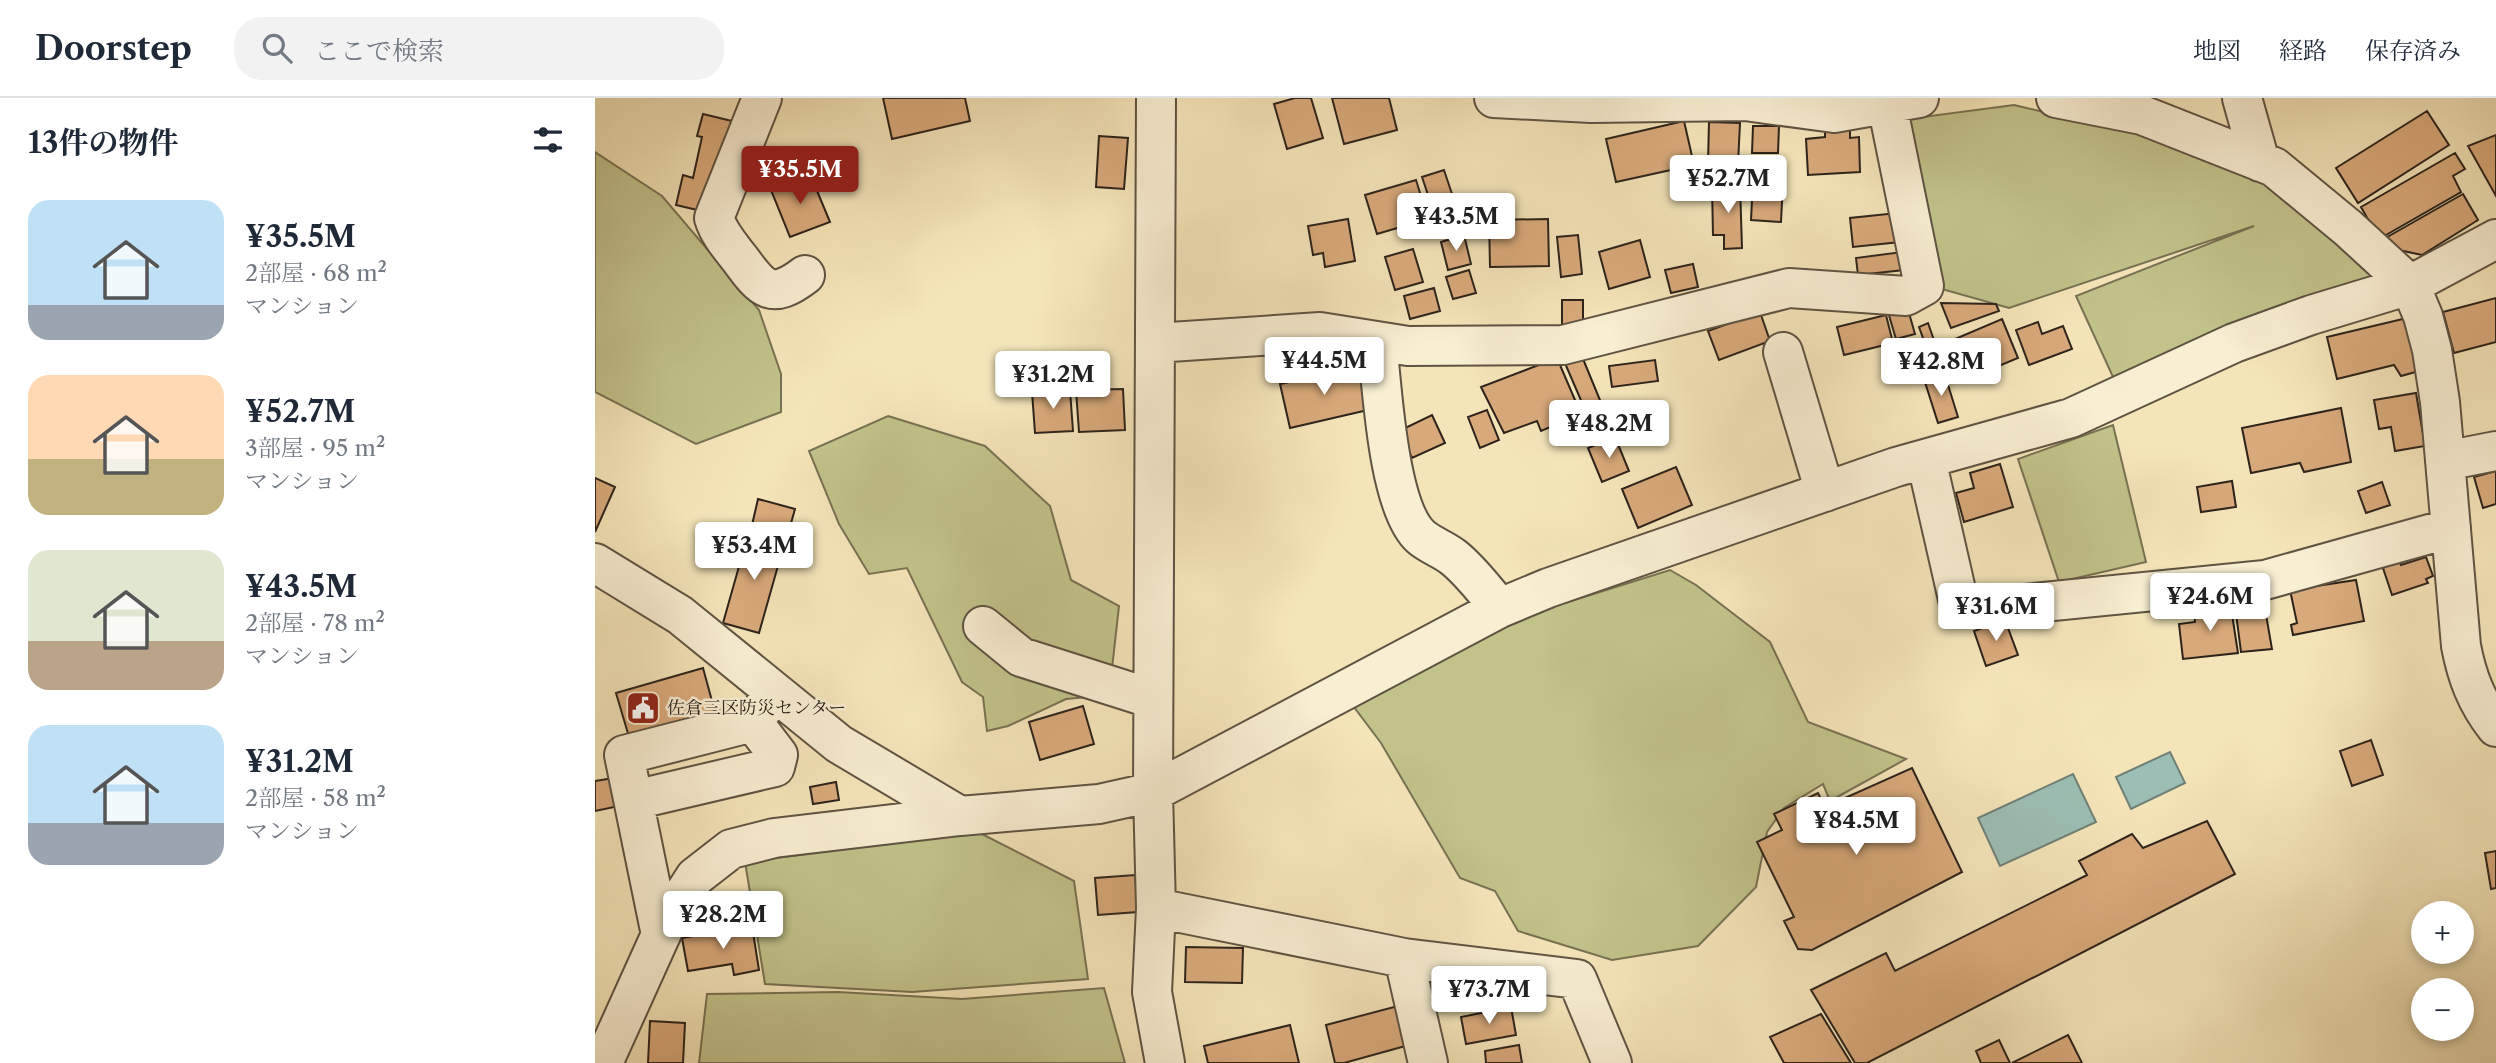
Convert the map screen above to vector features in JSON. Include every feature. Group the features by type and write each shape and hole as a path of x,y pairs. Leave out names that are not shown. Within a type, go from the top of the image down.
{"street":[{"path":"762,98 714,218 718,231 759,285 775,289 788,288 805,275"},
{"path":"1156,98 1153,699 1156,908 1152,992 1165,1063"},
{"path":"1155,343 1320,332 1408,346 1563,345 1789,288 1906,296 1924,286 1903,101 1834,113 1745,101 1591,103 1494,98"},
{"path":"2056,98 2144,106 2274,167 2348,228 2410,285 2423,316 2432,349 2440,402 2461,646 2467,677 2477,701 2496,727"},
{"path":"2242,98 2260,162"},
{"path":"604,1063 668,919 695,877 731,849 774,838 960,816 1099,804 1153,792 1500,608 1548,588 1926,459 2071,418 2234,343 2311,315 2410,285 2496,239"},
{"path":"1377,341 1394,477 1402,507 1411,526 1421,538 1452,556 1500,608"},
{"path":"1783,352 1825,492"},
{"path":"2445,461 2496,451"},
{"path":"1926,459 1958,599 1969,606 1984,608 2265,580 2451,528"},
{"path":"595,563 680,615 764,707 839,744 960,816"},
{"path":"983,626 1021,657 1153,699"},
{"path":"661,935 633,800 775,767 778,755 764,707"},
{"path":"1156,908 1404,958 1577,979 1612,1063"},
{"path":"1404,958 1428,1063"}],"green space":[{"path":"2014,105 2138,134 2271,180 2376,275 2113,377 2076,296 2254,226 2009,308 1924,284 1907,119"},
{"path":"595,152 662,196 759,310 781,374 781,412 696,444 595,392"},
{"path":"888,416 985,446 1050,506 1071,580 1119,606 1109,695 1066,699 1008,726 987,731 983,697 962,682 907,568 869,574 839,524 809,451"},
{"path":"2113,425 2146,562 2059,582 2018,459"},
{"path":"1670,570 1696,585 1770,642 1808,722 1906,759 1830,801 1823,784 1784,808 1767,832 1756,887 1698,946 1612,960 1518,931 1495,891 1460,878 1381,743 1351,703 1483,634 1552,607"},
{"path":"978,832 1074,881 1088,979 912,992 765,984 745,862"},
{"path":"1104,988 1125,1063 699,1063 707,994 838,992 962,999"}],"water":[{"path":"2170,752 2185,783 2131,809 2116,777"},
{"path":"2073,774 2096,822 2000,866 1978,818"}],"building":[{"path":"883,98 965,98 970,121 892,139"},
{"path":"1295,98 1311,98 1323,138 1287,149 1274,104"},
{"path":"1332,98 1389,98 1397,130 1344,144"},
{"path":"2427,111 2449,145 2358,203 2336,168"},
{"path":"703,114 732,121 710,213 676,205 683,175 693,178 702,137 697,136"},
{"path":"1684,121 1694,165 1616,182 1606,139"},
{"path":"1709,122 1740,123 1738,164 1708,163"},
{"path":"1753,126 1779,126 1778,153 1752,153"},
{"path":"1850,130 1850,138 1859,137 1860,172 1808,175 1806,139 1825,137 1825,131"},
{"path":"2496,135 2496,196 2468,146"},
{"path":"1099,136 1128,138 1124,189 1096,187"},
{"path":"2455,153 2465,169 2453,176 2461,192 2379,239 2361,207"},
{"path":"1444,170 1458,212 1436,219 1422,177"},
{"path":"810,174 830,222 790,237 771,190"},
{"path":"1416,180 1428,219 1377,234 1365,195"},
{"path":"1753,180 1783,181 1781,222 1751,220"},
{"path":"1740,185 1742,248 1724,249 1724,235 1713,235 1712,186"},
{"path":"2463,194 2478,220 2422,255 2394,249 2382,240"},
{"path":"1897,213 1900,242 1853,247 1850,218"},
{"path":"1348,219 1355,261 1325,267 1323,253 1313,255 1308,226"},
{"path":"1548,219 1549,266 1490,267 1489,220"},
{"path":"1464,235 1471,264 1448,270 1441,242"},
{"path":"1578,235 1582,274 1561,277 1557,237"},
{"path":"1640,240 1650,277 1609,289 1599,252"},
{"path":"1413,249 1423,282 1395,290 1385,257"},
{"path":"1902,252 1904,270 1858,275 1856,258"},
{"path":"1693,264 1698,287 1671,293 1665,270"},
{"path":"1469,270 1476,293 1453,299 1446,277"},
{"path":"1434,288 1440,311 1410,319 1404,296"},
{"path":"2496,298 2496,342 2454,353 2443,312"},
{"path":"1562,300 1583,300 1583,327 1562,327"},
{"path":"1941,303 1996,304 1999,311 1951,328"},
{"path":"1907,306 1915,334 1896,339 1888,312"},
{"path":"1760,312 1770,341 1719,360 1708,331"},
{"path":"1886,315 1893,343 1844,355 1837,327"},
{"path":"2407,318 2419,371 2401,376 2394,365 2337,379 2327,337"},
{"path":"2002,319 2018,358 1965,380 1948,342"},
{"path":"2038,322 2042,334 2063,326 2072,349 2029,365 2016,330"},
{"path":"1928,323 1943,366 1918,374 1908,347 1924,341 1919,327"},
{"path":"1581,354 1602,405 1586,412 1564,361"},
{"path":"1557,358 1581,414 1541,431 1537,421 1504,433 1481,387"},
{"path":"1655,360 1658,381 1612,387 1609,366"},
{"path":"1358,367 1368,410 1290,428 1280,384"},
{"path":"1944,372 1958,417 1938,423 1924,379"},
{"path":"1123,389 1125,430 1079,432 1076,390"},
{"path":"1070,390 1073,431 1035,433 1032,392"},
{"path":"2416,393 2425,446 2395,451 2391,427 2379,429 2374,400"},
{"path":"2341,408 2351,462 2304,472 2300,463 2251,473 2242,428"},
{"path":"1487,410 1499,440 1480,448 1468,417"},
{"path":"1432,415 1445,443 1412,458 1399,431"},
{"path":"1615,437 1629,471 1602,482 1588,448"},
{"path":"2000,464 2013,507 1964,522 1956,493 1974,488 1970,473"},
{"path":"1676,467 1692,505 1638,528 1622,489"},
{"path":"2496,471 2496,504 2483,508 2474,477"},
{"path":"595,478 615,487 595,532"},
{"path":"2232,481 2236,507 2201,512 2197,487"},
{"path":"2382,482 2390,505 2366,513 2358,491"},
{"path":"758,499 795,509 788,534 752,525"},
{"path":"749,531 785,541 759,633 723,623"},
{"path":"2398,556 2401,565 2426,557 2433,576 2426,579 2428,583 2392,595 2381,562"},
{"path":"2356,580 2364,621 2293,635 2291,625 2297,623 2290,590"},
{"path":"2230,601 2238,653 2183,659 2179,624 2195,622 2194,611 2211,610 2209,602"},
{"path":"2264,603 2272,649 2241,652 2235,606"},
{"path":"2005,620 2018,655 1986,666 1974,631"},
{"path":"703,668 718,723 632,747 616,693"},
{"path":"1083,706 1094,744 1040,760 1029,722"},
{"path":"2371,740 2383,775 2352,786 2340,751"},
{"path":"1912,768 1962,872 1812,950 1798,949 1784,921 1794,917 1757,842 1782,830 1774,814 1818,793 1825,807"},
{"path":"614,778 619,806 595,811 595,781"},
{"path":"836,782 839,800 813,804 810,787"},
{"path":"2207,821 2235,874 1867,1063 1855,1063 1811,990 1886,953 1895,971 2087,875 2079,861 2132,834 2143,848"},
{"path":"2496,851 2496,888 2491,889 2485,853"},
{"path":"1135,875 1138,912 1098,915 1095,878"},
{"path":"737,904 740,926 714,930 711,908"},
{"path":"752,926 759,970 734,975 732,964 688,971 682,938"},
{"path":"1186,947 1243,948 1242,983 1185,982"},
{"path":"1398,1006 1409,1045 1344,1063 1335,1063 1326,1025"},
{"path":"1511,1007 1516,1035 1466,1044 1461,1017"},
{"path":"1821,1014 1851,1063 1784,1063 1770,1037"},
{"path":"650,1021 685,1023 683,1063 648,1063"},
{"path":"1290,1025 1299,1063 1208,1063 1204,1046"},
{"path":"2068,1035 2082,1063 2012,1063"},
{"path":"1999,1040 2010,1063 1981,1063 1976,1051"},
{"path":"1519,1045 1522,1063 1486,1063 1485,1051"}],"place":[{"name":"佐倉三区防災センター","path":"643,708"}]}
